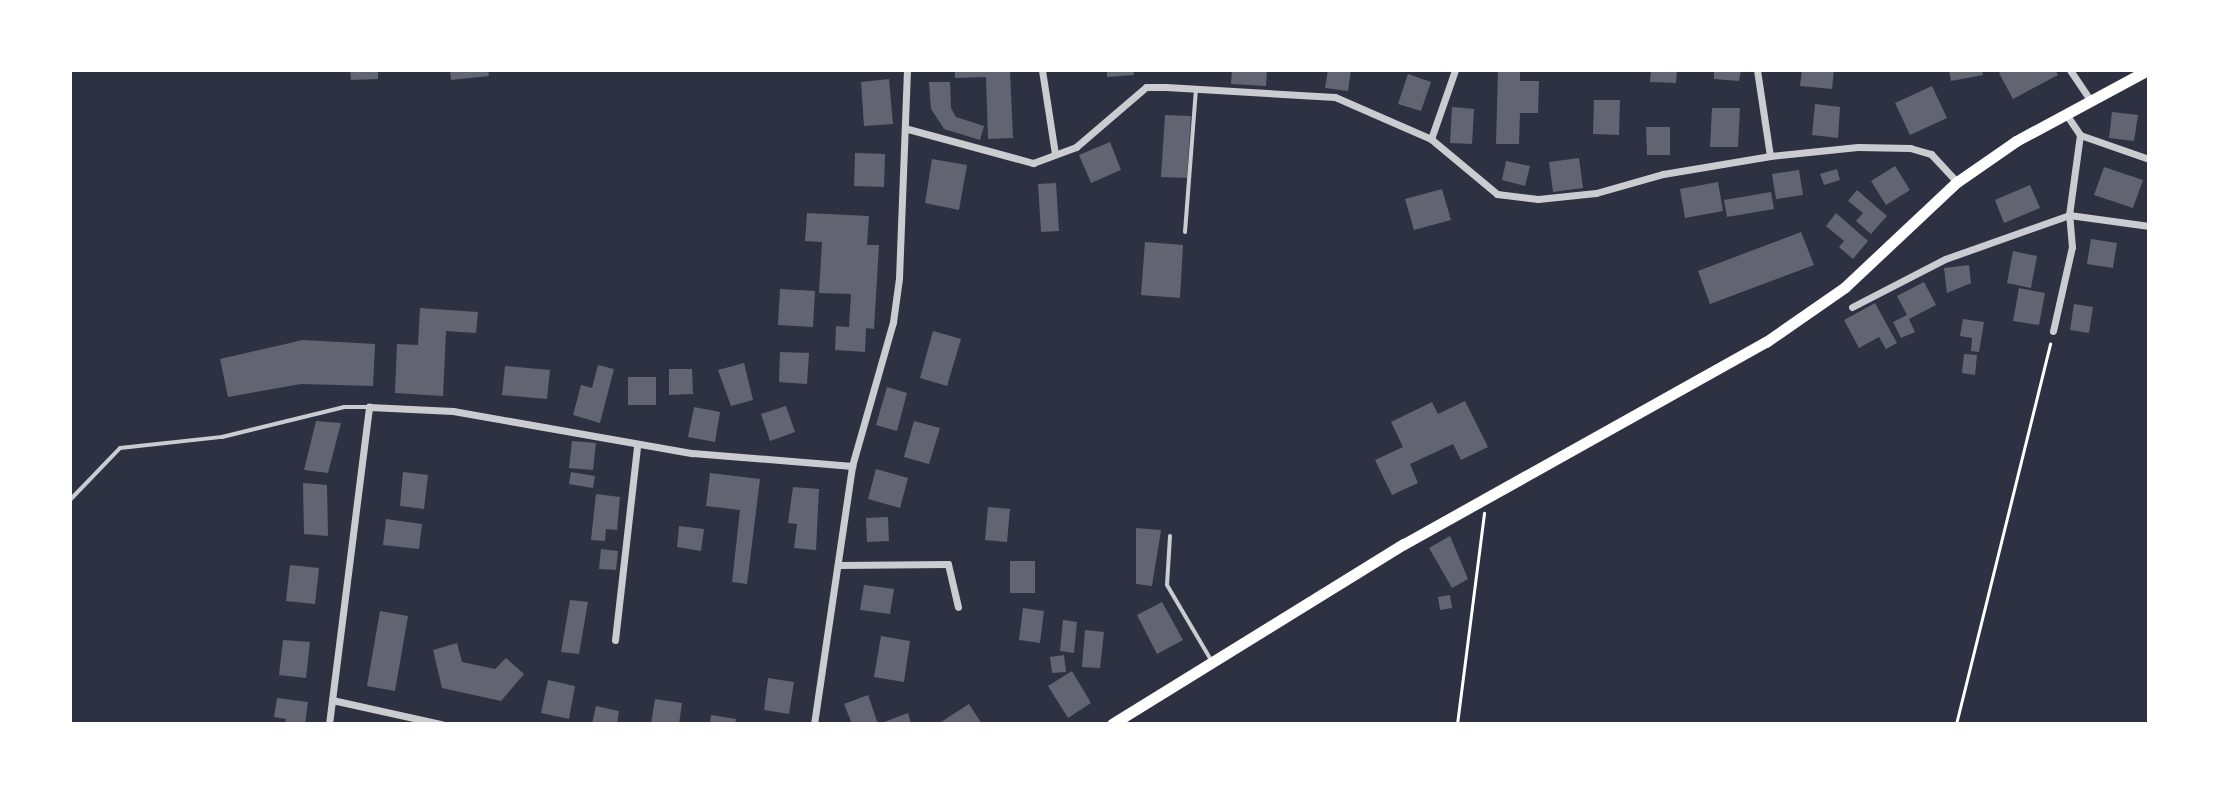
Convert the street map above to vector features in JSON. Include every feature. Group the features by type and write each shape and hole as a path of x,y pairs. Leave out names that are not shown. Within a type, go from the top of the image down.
{"main road":[{"path":"1112,724 1483,497 1717,371 1814,311 1957,182 2066,114 2148,70"}],"street":[{"path":"814,724 852,466 893,322 908,129 907,70"},
{"path":"1042,70 1055,154"},
{"path":"1431,139 1455,70"},
{"path":"1757,70 1770,156"},
{"path":"2070,70 2091,101"},
{"path":"908,129 1010,160 1033,163 1076,147 1146,87 1335,97 1431,139 1497,194 1538,199 1596,193 1663,174 1770,156 1910,148 1931,154 1957,182"},
{"path":"2066,114 2080,135 2149,159"},
{"path":"2053,331 2072,247 2069,215 2080,135"},
{"path":"1852,307 1945,259 2069,215 2149,226"},
{"path":"329,724 369,407 453,411 637,446 852,466"},
{"path":"615,640 637,446"},
{"path":"838,565 948,564 958,607"},
{"path":"332,700 441,724"}],"lane":[{"path":"1185,232 1196,90"},
{"path":"70,500 120,448 222,437 344,407 369,407"},
{"path":"1170,536 1167,585 1211,661"}],"path":[{"path":"1956,724 2053,331"},
{"path":"1457,724 1485,524 1483,497"}],"building":[{"path":"350,70 378,70 378,79 351,80"},
{"path":"450,70 488,70 489,76 451,80"},
{"path":"955,70 1010,70 1013,138 988,139 986,77 955,78"},
{"path":"1107,70 1133,70 1134,75 1107,77"},
{"path":"1232,70 1267,70 1266,86 1231,84"},
{"path":"1328,70 1351,70 1348,91 1325,88"},
{"path":"1498,70 1520,70 1520,81 1539,81 1538,113 1520,113 1519,144 1496,144"},
{"path":"1651,70 1677,70 1676,83 1650,82"},
{"path":"1714,70 1741,70 1739,81 1714,79"},
{"path":"1802,70 1834,70 1832,89 1800,86"},
{"path":"1949,70 1982,70 1983,75 1951,81"},
{"path":"2003,70 2055,70 2058,75 2013,99 1999,73"},
{"path":"1408,74 1431,82 1421,111 1398,104"},
{"path":"889,79 893,124 864,126 861,82"},
{"path":"929,82 950,82 951,108 956,117 984,126 980,140 944,129 931,109"},
{"path":"1932,86 1947,118 1910,135 1895,103"},
{"path":"1594,100 1620,100 1619,135 1593,134"},
{"path":"1815,104 1840,107 1838,138 1812,135"},
{"path":"1452,107 1474,109 1472,144 1450,143"},
{"path":"1712,108 1740,108 1738,147 1710,147"},
{"path":"2112,112 2138,115 2134,141 2109,138"},
{"path":"1165,115 1191,116 1187,178 1161,177"},
{"path":"1646,127 1670,127 1670,155 1647,155"},
{"path":"1110,142 1121,170 1091,183 1079,155"},
{"path":"855,153 885,154 884,187 854,186"},
{"path":"1579,158 1583,188 1553,192 1549,162"},
{"path":"932,159 967,165 959,210 925,203"},
{"path":"1506,161 1530,166 1525,186 1502,180"},
{"path":"1895,166 1910,190 1886,205 1871,181"},
{"path":"2104,167 2143,180 2133,208 2094,195"},
{"path":"1837,169 1840,180 1824,185 1820,174"},
{"path":"1799,170 1803,195 1776,199 1772,174"},
{"path":"1718,182 1723,211 1685,218 1680,189"},
{"path":"1056,183 1059,231 1041,232 1038,184"},
{"path":"2030,185 2040,208 2004,223 1995,200"},
{"path":"1442,189 1451,220 1414,230 1405,199"},
{"path":"1857,190 1887,216 1871,234 1856,221 1863,213 1848,201"},
{"path":"1771,192 1774,209 1727,217 1724,200"},
{"path":"807,213 869,216 867,245 879,245 874,329 866,328 865,352 835,350 836,326 849,327 851,294 819,293 822,242 805,241"},
{"path":"1836,213 1868,241 1853,259 1839,247 1844,241 1826,226"},
{"path":"1801,232 1814,265 1710,304 1698,271"},
{"path":"2091,239 2117,243 2113,268 2087,264"},
{"path":"1145,242 1183,245 1180,298 1141,295"},
{"path":"2013,251 2037,256 2031,288 2007,283"},
{"path":"1969,265 1971,283 1947,293 1944,268"},
{"path":"1924,282 1936,305 1909,319 1915,332 1901,338 1893,322 1907,315 1897,296"},
{"path":"2019,288 2045,293 2039,325 2013,321"},
{"path":"780,289 815,291 813,327 778,325"},
{"path":"1875,303 1897,343 1886,349 1879,337 1859,348 1844,320"},
{"path":"2074,304 2093,307 2089,333 2070,330"},
{"path":"420,308 478,312 476,333 446,331 443,396 395,393 397,344 418,345"},
{"path":"1963,319 1984,322 1979,352 1971,351 1972,338 1960,336"},
{"path":"933,331 961,339 947,386 920,378"},
{"path":"303,340 375,344 373,386 301,384 228,397 220,359"},
{"path":"780,352 809,353 807,384 779,382"},
{"path":"1964,354 1977,355 1975,375 1962,373"},
{"path":"744,363 753,400 731,406 718,370"},
{"path":"598,365 614,369 600,423 573,415 581,385 592,388"},
{"path":"505,366 550,370 547,399 502,395"},
{"path":"669,369 692,369 693,394 669,395"},
{"path":"628,377 656,377 656,405 628,405"},
{"path":"887,387 907,393 897,431 876,425"},
{"path":"1465,401 1488,447 1461,460 1453,444 1410,464 1418,483 1392,495 1375,460 1403,447 1391,422 1432,402 1438,414"},
{"path":"786,406 795,432 770,441 761,414"},
{"path":"694,407 720,412 715,442 688,437"},
{"path":"316,421 341,423 328,473 304,470"},
{"path":"914,421 940,428 929,464 904,457"},
{"path":"572,441 596,443 593,470 569,468"},
{"path":"876,469 908,478 900,508 868,499"},
{"path":"403,472 428,475 424,509 400,506"},
{"path":"571,472 595,476 593,488 569,484"},
{"path":"710,473 760,479 747,584 732,582 740,510 706,506"},
{"path":"303,483 327,485 328,536 304,534"},
{"path":"793,487 819,489 816,550 794,548 797,524 788,523"},
{"path":"596,494 620,497 617,530 606,529 605,541 591,540"},
{"path":"988,507 1010,509 1007,542 985,540"},
{"path":"888,517 889,541 867,542 866,518"},
{"path":"386,519 422,524 419,549 383,545"},
{"path":"679,526 704,529 701,551 677,547"},
{"path":"1136,528 1161,530 1152,586 1136,584"},
{"path":"1450,536 1468,579 1452,588 1429,548"},
{"path":"601,549 618,551 616,570 599,569"},
{"path":"1010,561 1035,561 1035,593 1010,593"},
{"path":"290,565 319,568 315,604 286,601"},
{"path":"864,585 894,589 890,614 860,610"},
{"path":"1450,595 1452,608 1440,610 1438,597"},
{"path":"570,600 588,602 579,654 561,652"},
{"path":"1162,602 1183,640 1157,654 1137,615"},
{"path":"1023,608 1044,611 1040,643 1019,640"},
{"path":"380,611 408,616 395,691 367,686"},
{"path":"1063,620 1077,622 1074,653 1060,651"},
{"path":"1085,630 1104,632 1100,668 1082,667"},
{"path":"881,636 910,641 904,682 874,677"},
{"path":"283,640 310,642 306,678 279,675"},
{"path":"457,643 462,662 495,669 506,658 524,674 501,701 442,688 433,650"},
{"path":"1064,655 1066,672 1052,673 1050,657"},
{"path":"1072,671 1091,703 1068,718 1048,686"},
{"path":"768,678 794,682 789,714 764,710"},
{"path":"548,680 575,686 569,719 541,713"},
{"path":"868,695 878,724 852,724 844,704"},
{"path":"277,698 308,702 305,724 285,724 286,719 274,717"},
{"path":"655,699 682,703 679,724 651,724"},
{"path":"969,704 982,724 938,724"},
{"path":"596,706 619,711 617,724 592,724"},
{"path":"908,713 911,724 879,724"},
{"path":"711,715 736,719 735,724 710,724"}]}
